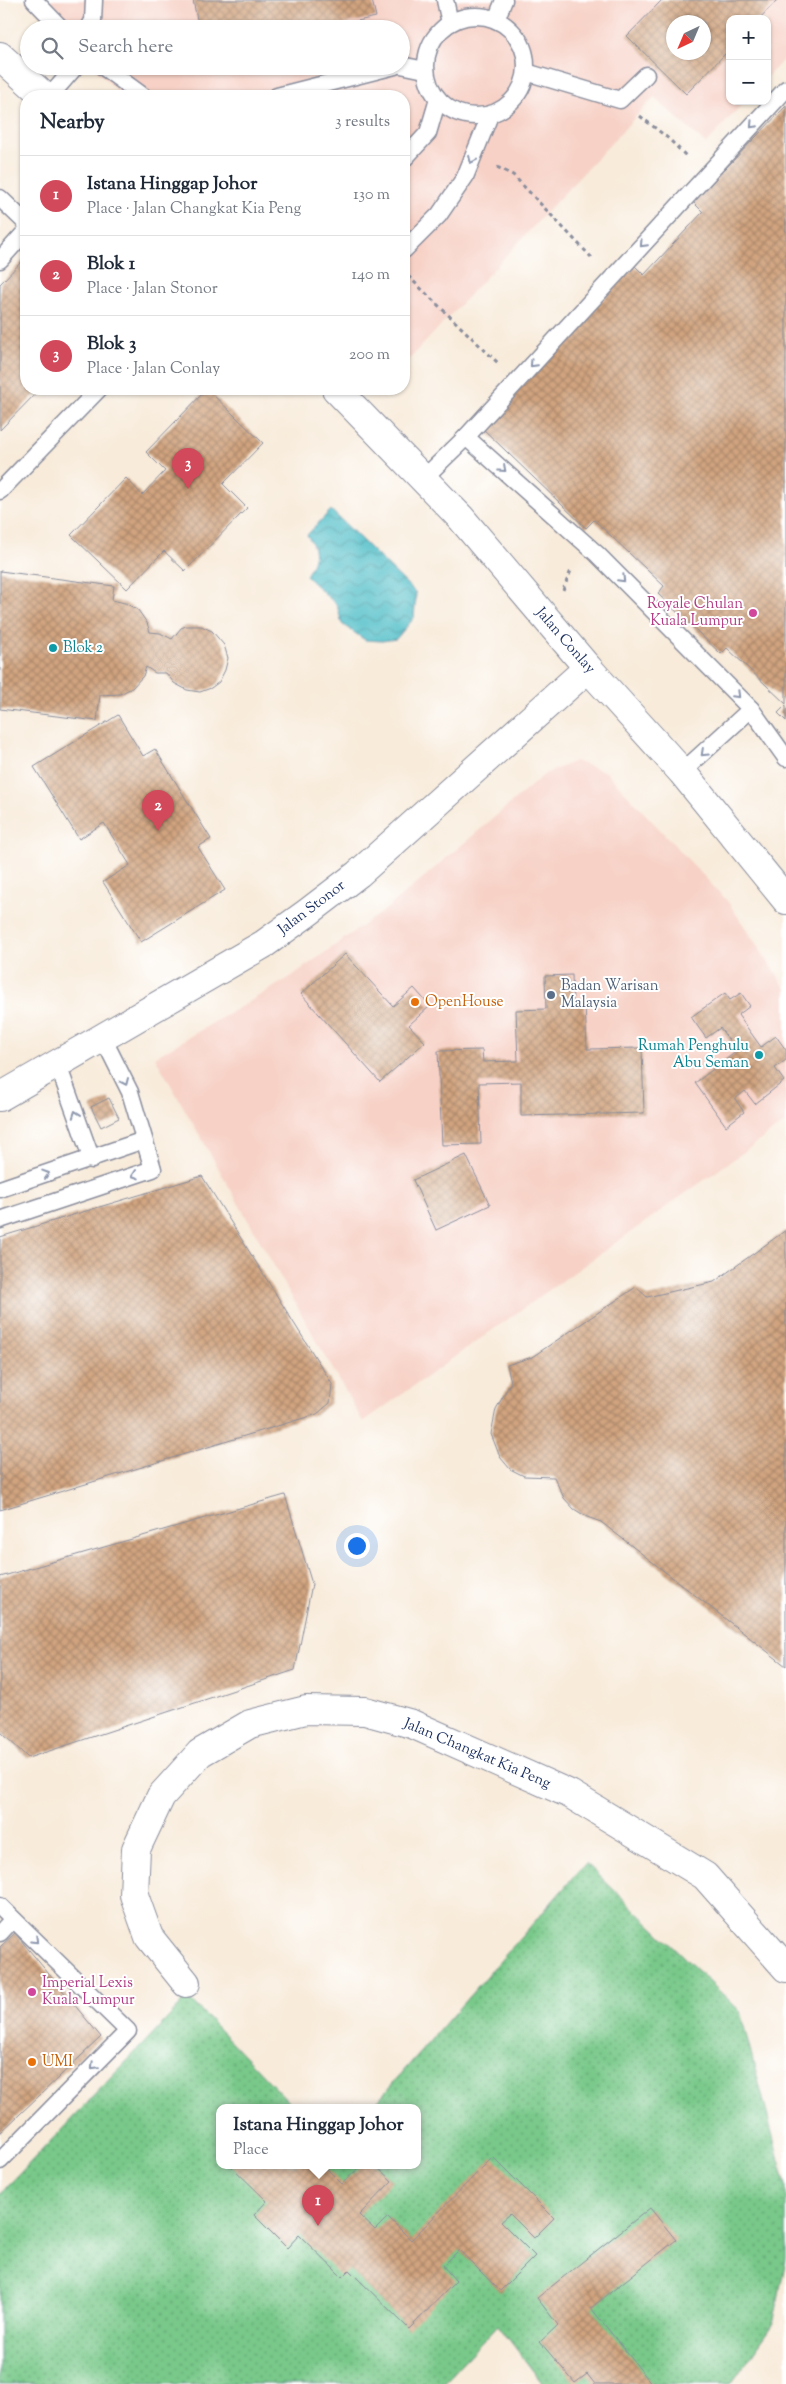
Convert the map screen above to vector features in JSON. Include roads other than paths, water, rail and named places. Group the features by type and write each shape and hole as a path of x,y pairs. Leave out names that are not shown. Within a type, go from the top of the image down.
{"street":[{"path":"0,56 20,74"},
{"path":"21,75 37,90"},
{"name":"Jalan Conlay","path":"342,395 424,478 588,668 682,772 786,900"},
{"name":"Jalan Stonor","path":"0,1097 264,944 307,913 358,874 588,668"},
{"name":"Jalan Changkat Kia Peng","path":"186,1983 149,1937 134,1895 136,1849 161,1796 200,1753 250,1724 306,1710 365,1711 412,1724 570,1794 705,1876 786,1968"}],"lane":[{"path":"34,0 53,20"},
{"path":"93,20 94,0"},
{"path":"446,0 450,23"},
{"path":"496,20 504,0"},
{"path":"472,16 496,20 514,33 524,51 526,72 520,91 507,106 490,115 462,115 438,99 425,70 427,52 436,36 450,23 472,16"},
{"path":"410,67 425,70"},
{"path":"526,72 620,100 646,75"},
{"path":"55,90 68,75"},
{"path":"114,75 135,90"},
{"path":"301,90 360,75"},
{"path":"424,478 466,436 786,89"},
{"path":"410,153 424,139 438,99"},
{"path":"410,244 438,215 464,177 490,115"},
{"path":"0,198 20,216"},
{"path":"0,260 20,238"},
{"path":"0,491 94,395"},
{"path":"466,436 597,554 751,709 786,758"},
{"path":"682,772 751,709"},
{"path":"0,1220 153,1169 130,1092 103,1038"},
{"path":"58,1064 92,1160"},
{"path":"0,1189 92,1160 144,1140"},
{"path":"0,1906 128,2031 0,2161"},
{"path":"0,1933 14,1919"}],"water":[{"path":"331,510 416,593 414,618 396,639 382,641 365,640 342,624 337,605 306,576 314,556 313,546 307,535"}],"place":[{"name":"Blok 3","path":"188,489"},
{"name":"Royale Chulan Kuala Lumpur","path":"753,613"},
{"name":"Blok 2","path":"53,648"},
{"name":"Blok 1","path":"158,831"},
{"name":"Badan Warisan Malaysia","path":"551,995"},
{"name":"OpenHouse","path":"415,1002"},
{"name":"Rumah Penghulu Abu Seman","path":"759,1055"},
{"name":"Imperial Lexis Kuala Lumpur","path":"32,1992"},
{"name":"UMI","path":"32,2062"},
{"name":"Istana Hinggap Johor","path":"318,2226"}]}
